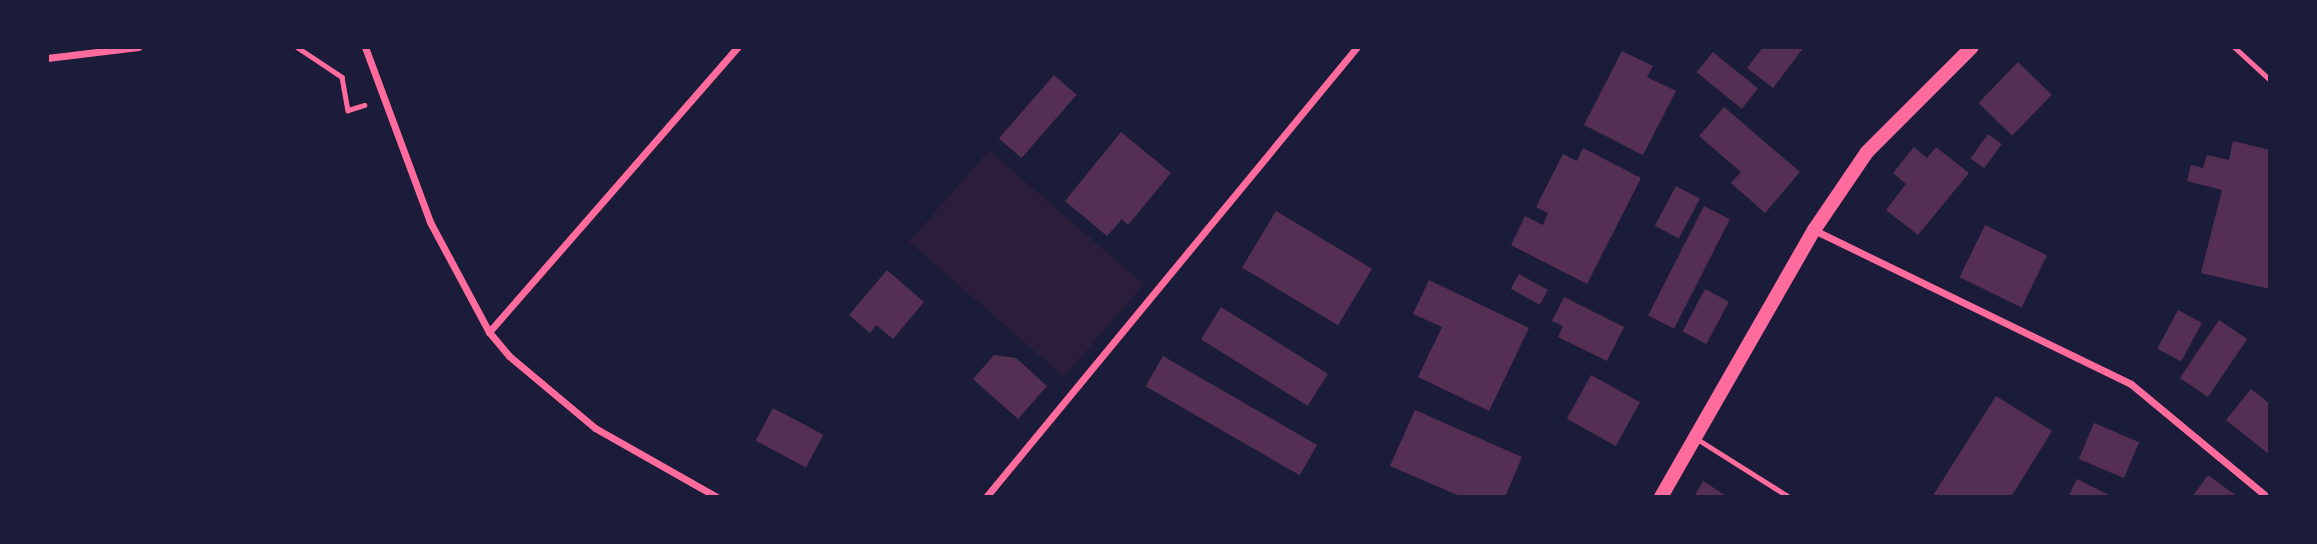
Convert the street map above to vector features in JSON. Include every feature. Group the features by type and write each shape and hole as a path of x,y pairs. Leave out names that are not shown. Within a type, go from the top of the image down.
{"main road":[{"path":"1661,497 1697,439 1814,230 1867,152 1972,47"}],"street":[{"path":"47,58 138,47"},
{"path":"365,47 381,100 429,222 489,332 509,356 595,428 717,497"},
{"path":"489,332 737,47"},
{"path":"986,497 1357,47"},
{"path":"1814,230 2131,383 2267,497"}],"lane":[{"path":"2234,47 2270,80"},
{"path":"1697,439 1789,497"}],"path":[{"path":"296,47 342,77 348,110 381,100"}],"shaded area":[{"path":"989,150 1144,284 1064,377 909,242"}],"building":[{"path":"1763,47 1804,47 1773,88 1747,68"},
{"path":"1622,51 1653,66 1647,77 1676,91 1643,155 1584,125"},
{"path":"1713,52 1758,89 1742,109 1697,72"},
{"path":"2018,62 2052,95 2012,136 1978,103"},
{"path":"1054,75 1077,95 1022,158 999,138"},
{"path":"1724,107 1800,172 1765,213 1731,183 1741,172 1699,136"},
{"path":"1121,132 1171,173 1128,225 1122,219 1107,236 1065,201"},
{"path":"1988,134 2002,144 1984,168 1970,158"},
{"path":"2233,141 2270,150 2270,289 2201,273 2222,190 2187,181 2191,165 2203,168 2207,155 2229,160"},
{"path":"1914,147 1927,158 1936,147 1969,173 1918,235 1886,210 1906,184 1893,173"},
{"path":"1583,148 1641,178 1587,284 1511,245 1525,216 1543,225 1548,213 1536,207 1563,154 1577,161"},
{"path":"1676,186 1700,199 1679,238 1655,226"},
{"path":"1704,206 1730,219 1674,329 1648,316"},
{"path":"1276,211 1372,269 1338,325 1242,268"},
{"path":"1985,225 2047,255 2022,307 1960,277"},
{"path":"887,270 924,302 893,339 876,325 870,333 849,315"},
{"path":"1519,274 1548,290 1540,305 1511,289"},
{"path":"1429,280 1529,328 1489,411 1418,377 1442,327 1413,314"},
{"path":"1705,289 1729,302 1706,344 1682,331"},
{"path":"1564,297 1624,327 1607,361 1558,337 1563,326 1552,321"},
{"path":"1221,307 1328,374 1308,406 1201,339"},
{"path":"2178,310 2202,323 2181,362 2157,349"},
{"path":"2219,320 2247,339 2208,397 2180,378"},
{"path":"994,355 1016,358 1047,386 1018,419 973,379"},
{"path":"1163,356 1317,445 1300,475 1146,386"},
{"path":"1591,375 1640,402 1616,446 1567,419"},
{"path":"2251,389 2270,404 2270,455 2226,420"},
{"path":"1996,396 2052,431 2011,497 1932,497"},
{"path":"773,408 823,435 806,467 756,441"},
{"path":"1415,410 1522,457 1505,497 1462,497 1390,466"},
{"path":"2094,423 2139,442 2124,478 2079,459"},
{"path":"2208,475 2238,497 2192,497"},
{"path":"2077,479 2113,497 2068,497"},
{"path":"1703,481 1728,497 1694,497"}]}
